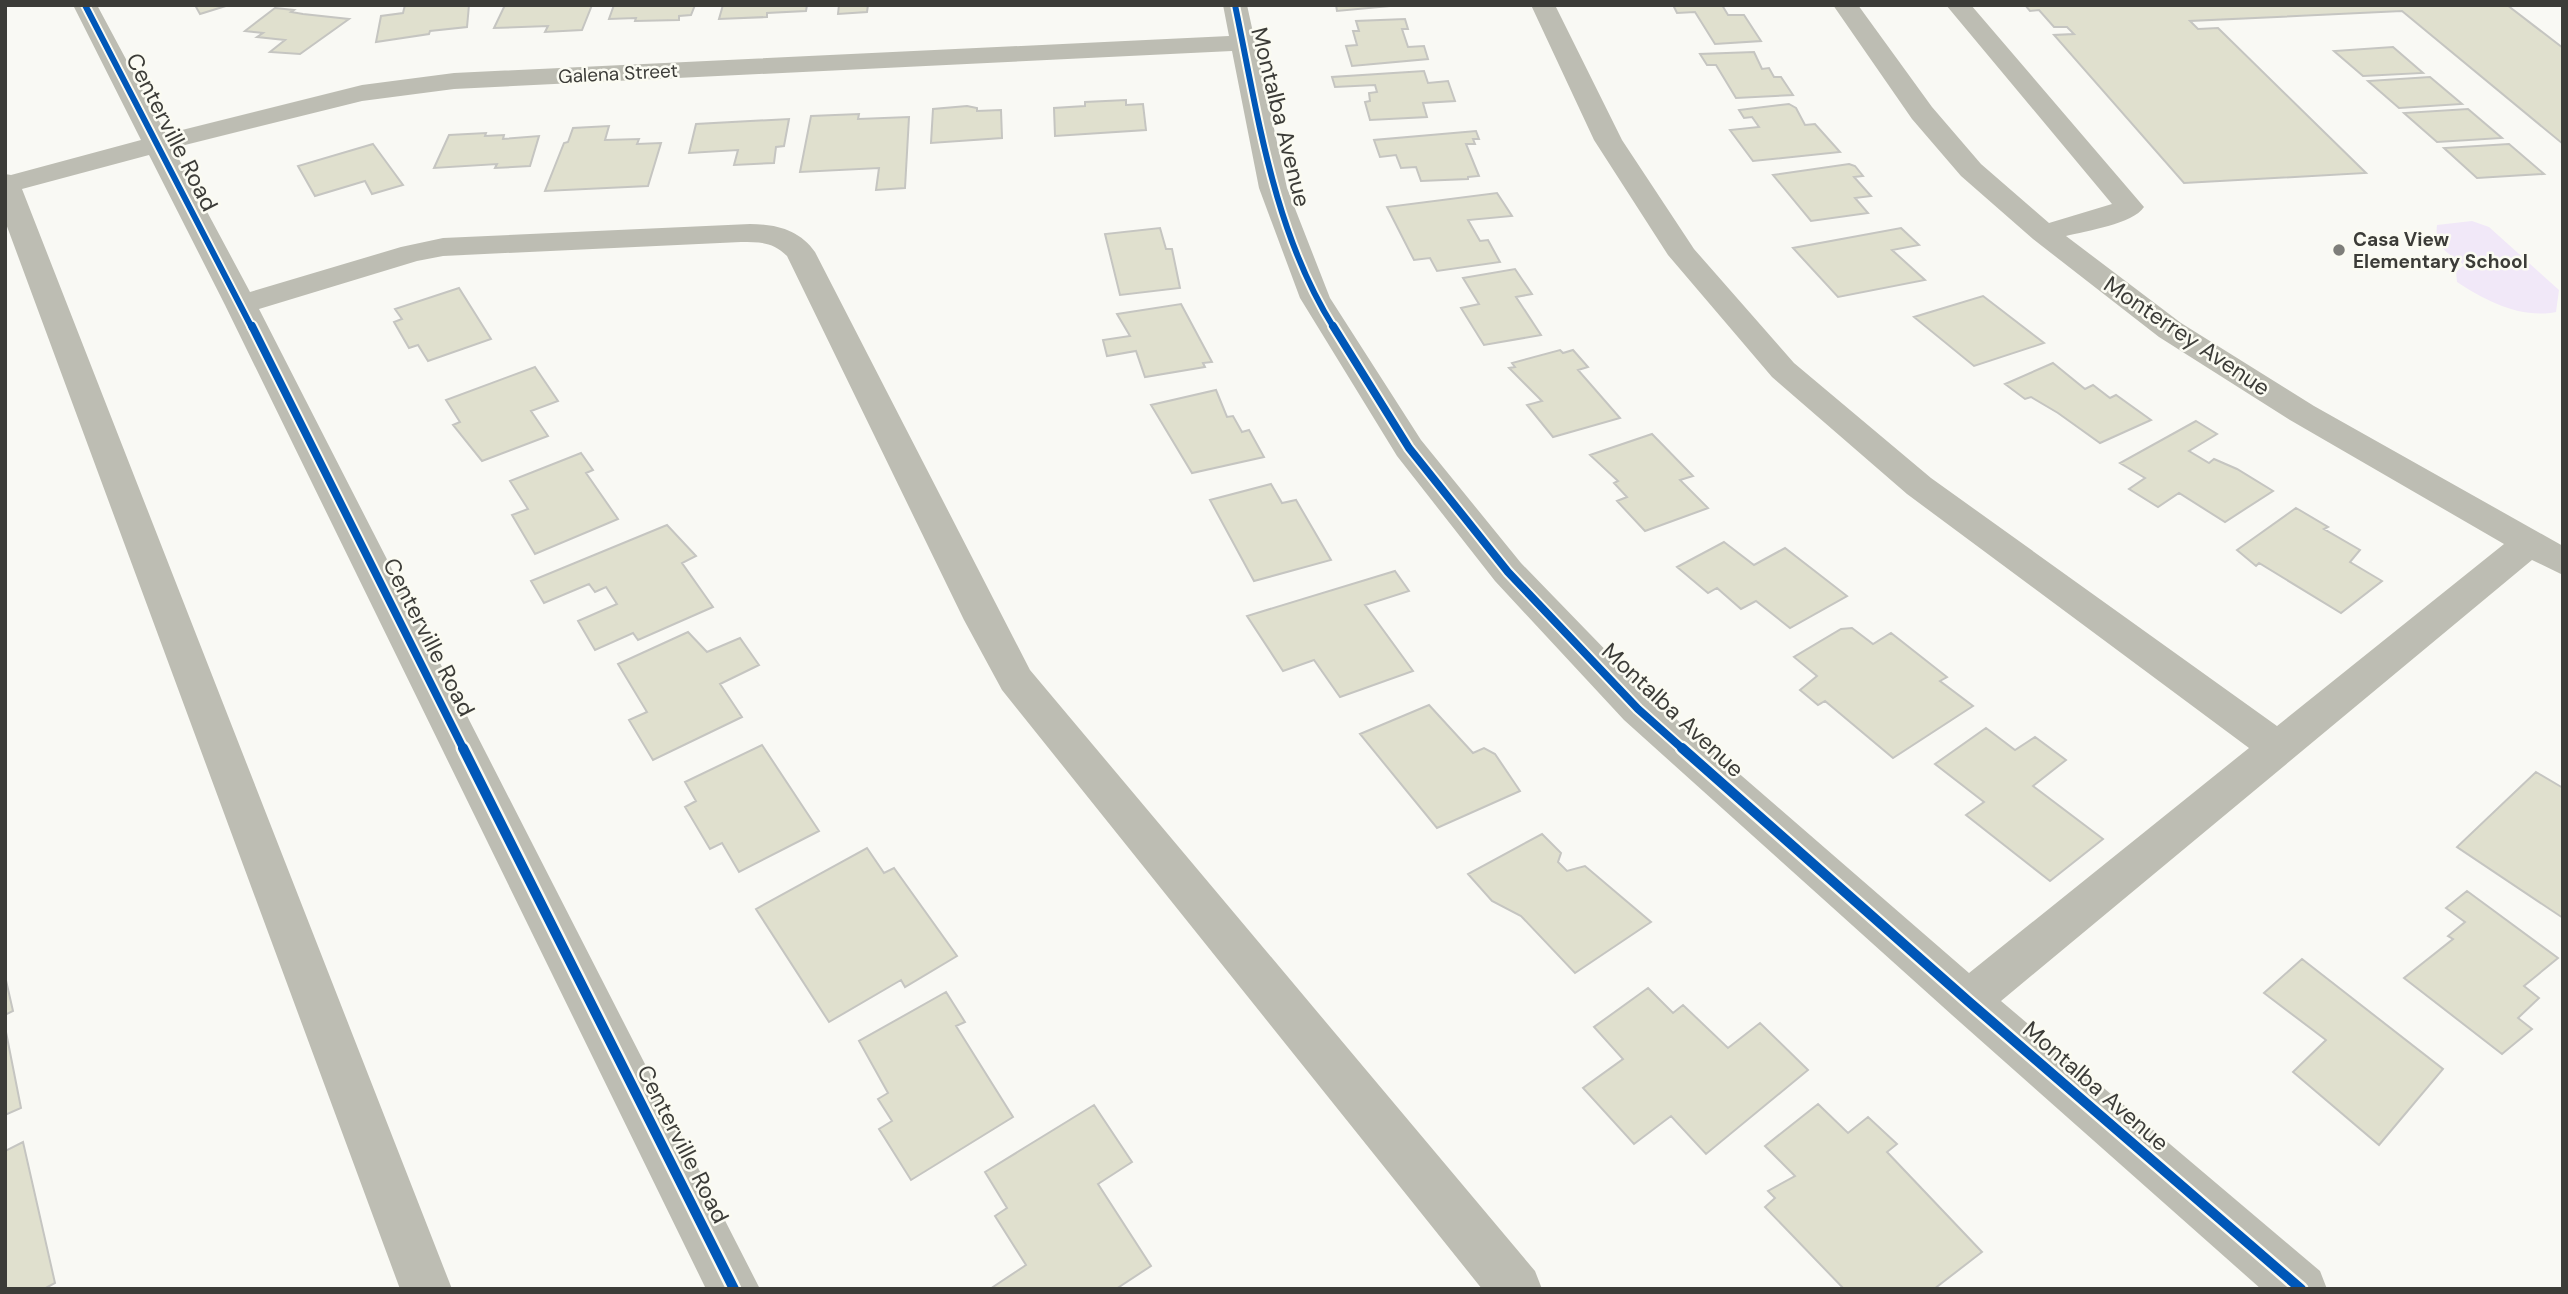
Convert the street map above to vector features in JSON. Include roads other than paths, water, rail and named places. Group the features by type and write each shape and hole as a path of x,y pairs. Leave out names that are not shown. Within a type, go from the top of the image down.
{"street":[{"name":"Centerville Road","path":"85,5 241,305 734,1289"},
{"name":"Montalba Avenue","path":"1236,5 1273,188 1315,298 1409,448 1508,572 1638,709 1968,1001 2301,1289"},
{"path":"1543,5 1608,140 1682,255 1783,370 1919,486 2278,748"},
{"name":"Monterrey Avenue","path":"1845,5 1922,113 1963,160 2043,233 2170,330 2302,413 2563,562"},
{"path":"1958,5 2130,207 2093,221 2043,233"},
{"name":"Galena Street","path":"9,200 156,145 277,112 350,96 454,81 1242,43"},
{"path":"9,200 426,1289"},
{"path":"241,305 412,253 443,247 741,233 772,234 787,239 800,252 983,620 1016,680 1516,1289"},
{"path":"1968,1001 2529,543"}],"place":[{"name":"Casa View Elementary School","path":"2339,250"}]}
